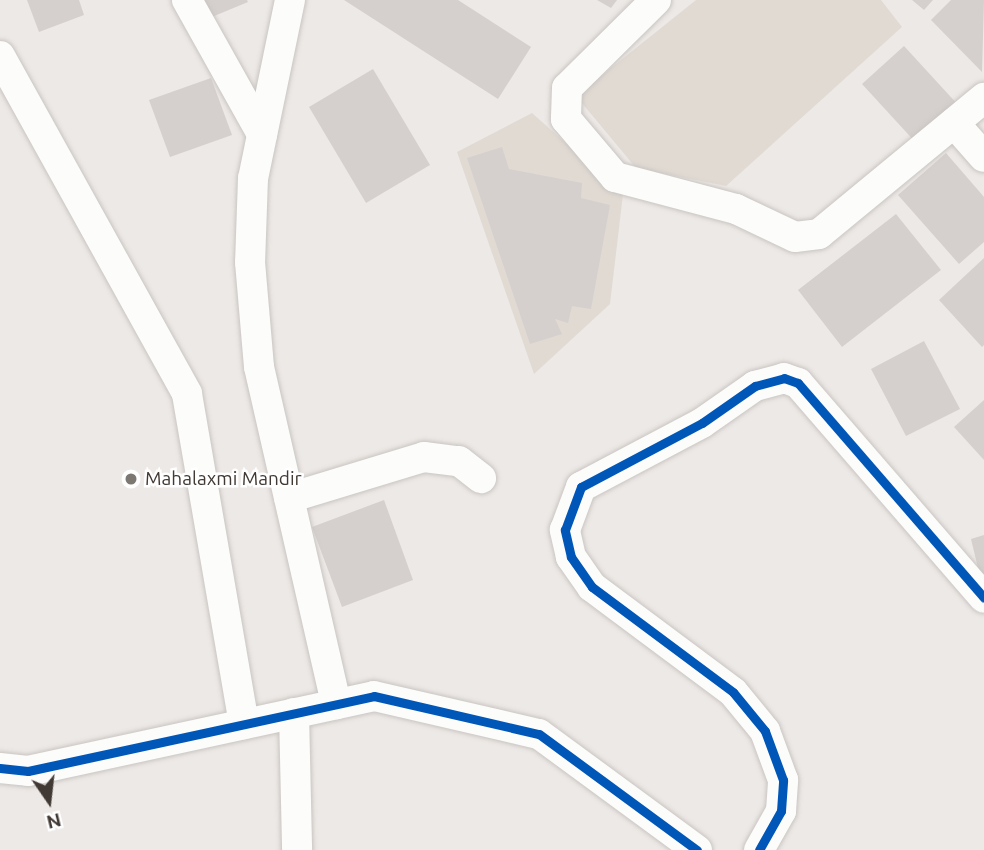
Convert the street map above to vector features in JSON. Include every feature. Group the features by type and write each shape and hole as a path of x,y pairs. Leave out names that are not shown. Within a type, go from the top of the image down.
{"street":[{"path":"187,0 262,134"},
{"path":"290,0 253,178 250,262 259,367 336,704"},
{"path":"656,0 567,88 566,119 615,177 736,209 806,240 984,97"},
{"path":"0,56 187,394 244,724"},
{"path":"954,123 984,157"},
{"path":"759,850 780,811 778,757 733,692 592,587 572,557 565,530 581,487 702,423 755,386 784,378 798,383 984,598"},
{"path":"289,498 424,457 458,461 481,478"},
{"path":"0,768 27,771 374,696 539,734 689,848"},
{"path":"294,713 297,850"}],"shaded area":[{"path":"696,0 881,0 902,27 726,186 636,168 576,96"},
{"path":"532,113 623,194 610,304 534,374 457,152"}],"building":[{"path":"27,0 79,0 84,15 39,32"},
{"path":"199,0 247,0 248,2 207,19"},
{"path":"344,0 458,0 531,47 498,99"},
{"path":"597,0 617,0 611,8"},
{"path":"912,0 933,0 924,10"},
{"path":"951,0 984,0 982,72 931,20"},
{"path":"904,46 960,107 918,145 862,84"},
{"path":"373,69 430,165 366,203 309,107"},
{"path":"211,78 232,135 170,157 149,100"},
{"path":"502,147 509,169 582,183 581,198 610,205 591,309 572,306 568,323 555,319 562,334 530,344 467,158"},
{"path":"946,153 984,197 984,242 959,264 898,195"},
{"path":"896,214 941,270 842,347 798,290"},
{"path":"984,258 984,345 982,347 939,300"},
{"path":"924,341 960,409 906,436 871,369"},
{"path":"984,400 984,460 954,427"},
{"path":"384,500 413,580 342,607 312,527"},
{"path":"984,535 984,589 983,589 971,539"}],"cycle path":[{"path":"759,850 781,811 783,780 765,731 733,692 592,587 571,557 565,530 581,487 702,423 755,386 784,378 798,383 984,598"},
{"path":"0,768 28,771 374,696 539,734 697,850"}],"place":[{"name":"Mahalaxmi Mandir","path":"131,479"}]}
